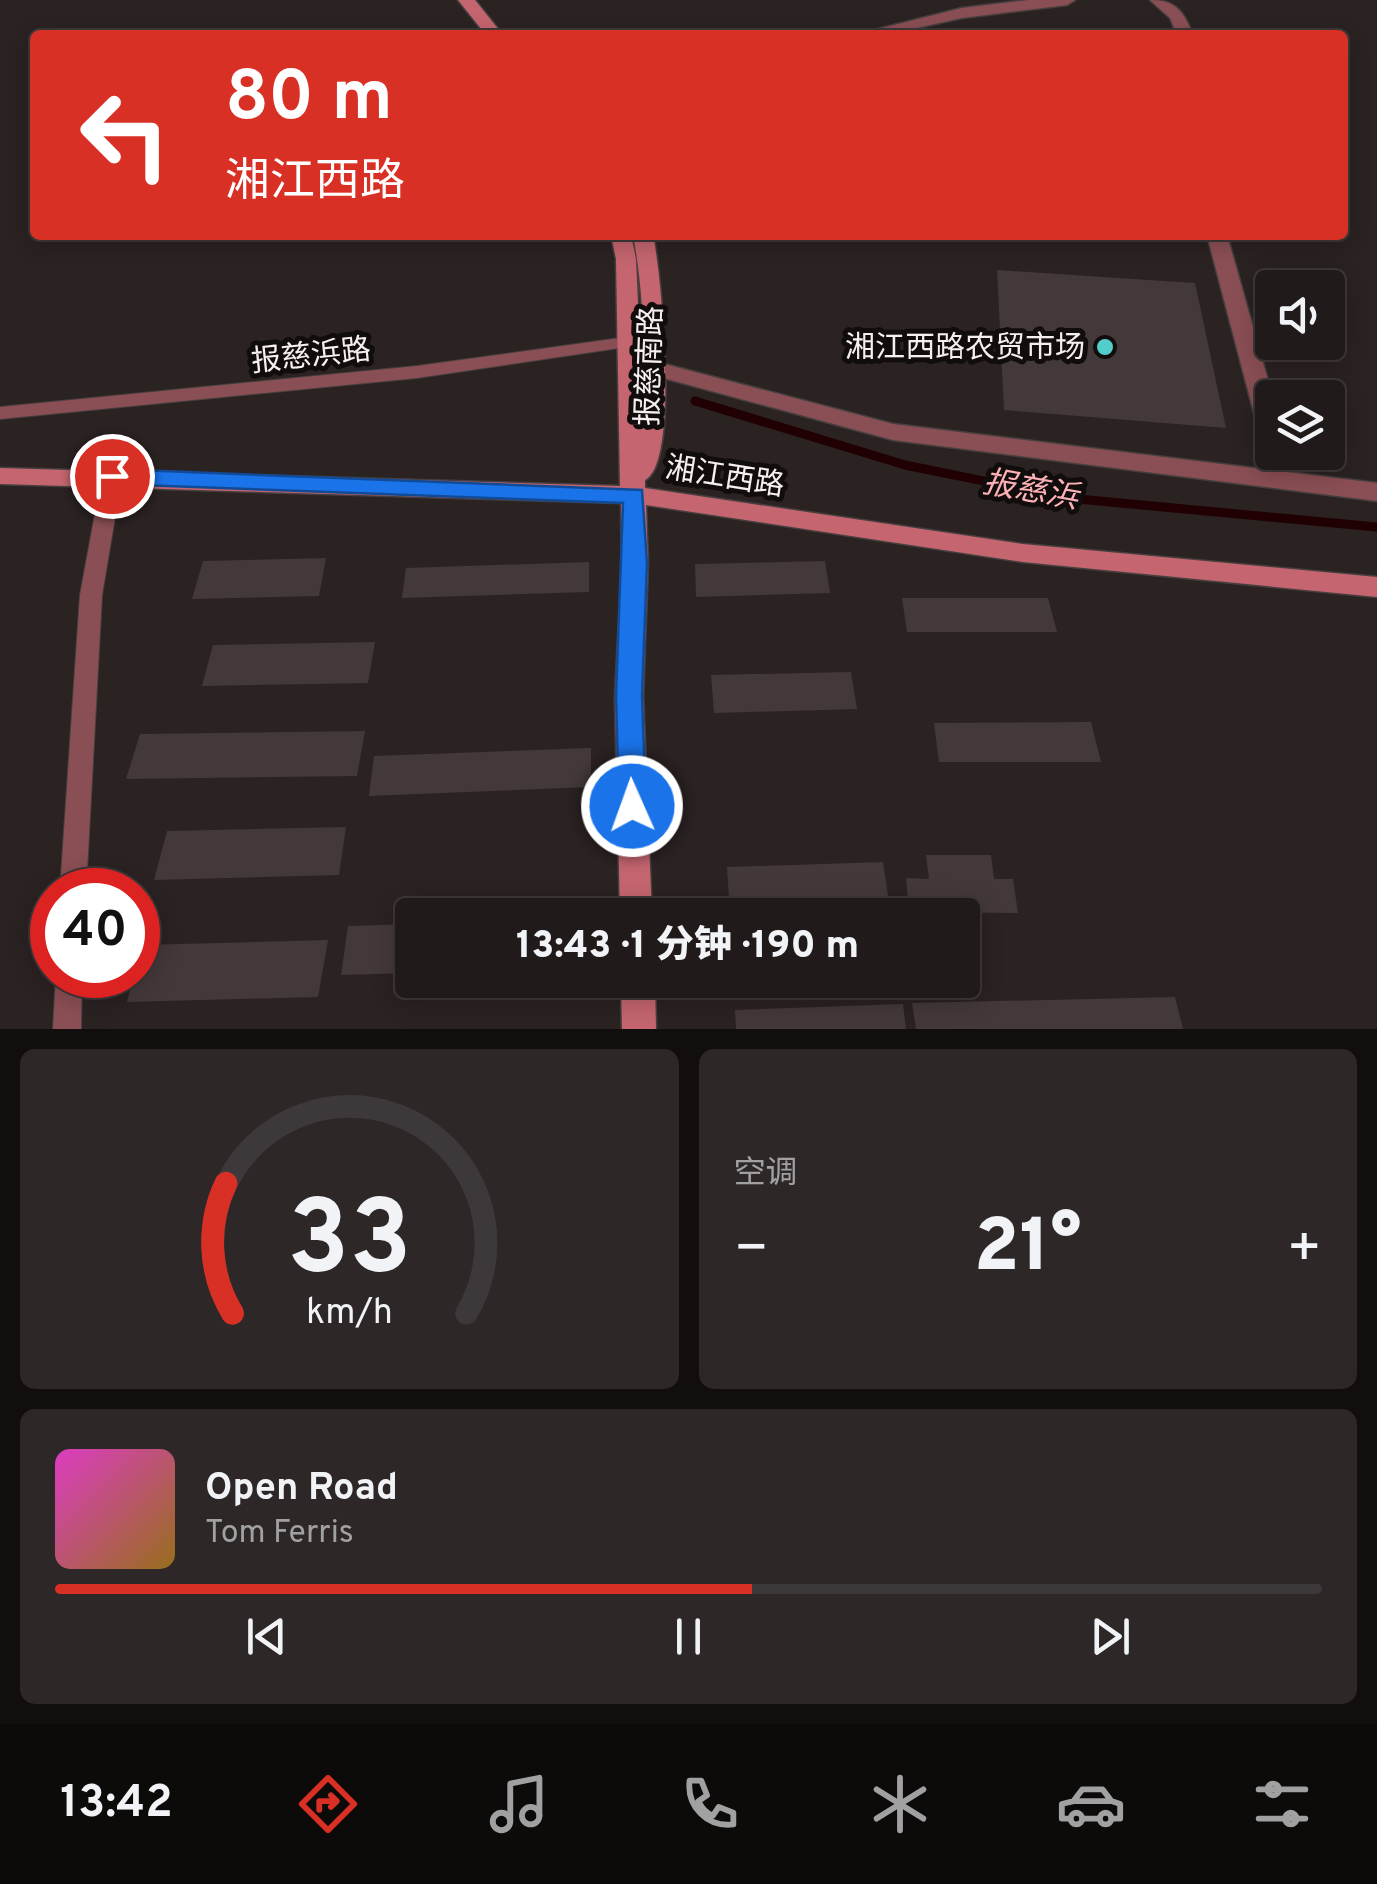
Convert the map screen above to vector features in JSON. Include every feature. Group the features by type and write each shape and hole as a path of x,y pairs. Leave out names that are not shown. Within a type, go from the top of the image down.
{"street":[{"path":"466,0 491,30"},
{"path":"480,0 505,30"},
{"path":"879,30 959,7 1067,0"},
{"path":"1158,0 1177,16 1183,30"},
{"name":"报慈南路","path":"622,240 626,259 636,563 629,696 635,898"},
{"name":"报慈南路","path":"634,495 645,462 653,368 649,256 644,240"},
{"path":"1219,240 1257,380"},
{"path":"653,368 893,432 1377,492"},
{"path":"1282,470 1285,480"},
{"name":"湘江西路","path":"0,476 112,476 634,495 1023,554 1377,587"},
{"path":"638,998 639,1029"}],"lane":[{"name":"报慈浜路","path":"0,413 417,372 627,342"},
{"path":"74,868 92,596 112,476"},
{"path":"67,1029 69,998"}],"building":[{"name":"湘江西路农贸市场","path":"997,270 1195,283 1226,428 1004,410"},
{"path":"326,558 319,596 192,599 203,561"},
{"path":"825,561 830,593 696,597 695,564"},
{"path":"589,562 589,592 402,598 406,568"},
{"path":"902,598 1048,598 1057,632 907,632"},
{"path":"375,642 368,683 202,686 213,645"},
{"path":"851,672 857,709 714,713 711,675"},
{"path":"1091,722 1101,762 939,762 934,723"},
{"path":"365,731 357,776 126,779 140,734"},
{"path":"591,748 591,787 369,796 374,756"},
{"path":"346,827 339,875 160,880 157,868 167,831"},
{"path":"926,855 991,855 994,879 1013,879 1018,913 980,913 980,898 908,898 906,878 929,879"},
{"path":"883,862 888,898 729,898 727,867"},
{"path":"395,925 395,973 341,975 348,926"},
{"path":"328,940 318,997 127,1002 128,998 160,998 160,945"},
{"path":"1175,997 1183,1029 916,1029 912,1003"},
{"path":"903,1004 906,1029 736,1029 735,1010"}],"waterway":[{"name":"报慈浜","path":"695,401 905,465 1067,498 1377,527"}],"place":[{"name":"湘江西路农贸市场","path":"1105,347"}],"route":[{"path":"112,476 634,495 636,563 629,696 632,806"}]}
